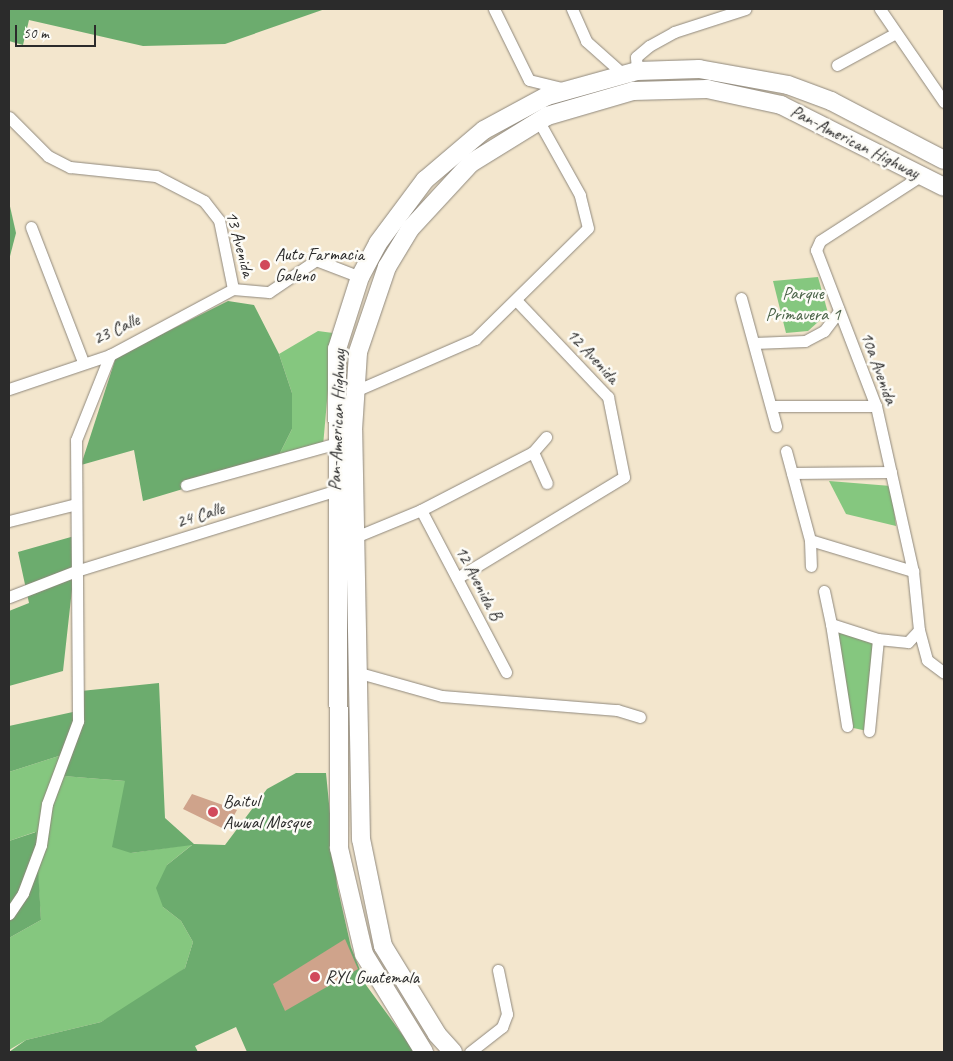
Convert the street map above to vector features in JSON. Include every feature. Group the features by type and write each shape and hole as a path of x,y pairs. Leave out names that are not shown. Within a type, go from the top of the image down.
{"highway":[{"name":"Pan-American Highway","path":"424,1052 364,954 339,848 334,444 337,350 360,277 400,210 453,154 518,110 565,89 630,73 699,69 788,85 831,101 944,160"},
{"name":"Pan-American Highway","path":"453,1052 437,1034 383,946 361,839 353,538 355,391 358,352 370,308 410,229 471,163 538,120 589,101 633,91 707,89 737,93 824,122 944,187"}],"street":[{"path":"494,9 529,80 565,89"},
{"path":"572,9 586,41 630,73 636,57 649,46 674,32 745,9"},
{"path":"880,9 944,102"},
{"path":"837,65 896,33"},
{"name":"13 Avenida","path":"9,117 48,156 70,167 156,176 204,200 219,220 233,289 269,292 316,260 360,277"},
{"path":"355,391 476,340 588,228 580,194 538,120"},
{"name":"10a Avenida","path":"922,175 909,187 820,241 817,257 876,406 913,572 919,630 927,660 944,673"},
{"path":"31,227 83,362"},
{"name":"23 Calle","path":"9,389 110,354 233,289"},
{"path":"741,298 776,426"},
{"name":"12 Avenida","path":"456,578 624,477 608,397 517,301"},
{"path":"754,343 805,341 824,331 839,311"},
{"path":"9,914 23,893 41,845 47,804 78,721 76,440 110,354"},
{"path":"771,406 876,406"},
{"path":"353,538 421,510 533,452 546,437"},
{"path":"186,485 334,444"},
{"path":"786,451 810,540 811,566"},
{"path":"533,452 548,483"},
{"path":"792,473 891,472"},
{"name":"24 Calle","path":"9,598 76,571 335,491"},
{"path":"9,521 76,504"},
{"name":"12 Avenida B","path":"421,510 506,672"},
{"path":"810,540 913,572"},
{"path":"824,591 847,726"},
{"path":"831,624 878,639 908,642 919,630"},
{"path":"869,731 878,639"},
{"path":"356,672 442,696 617,710 640,717"},
{"path":"470,1052 502,1027 507,1014 498,970"}],"green space":[{"path":"9,9 325,9 225,44 143,46 29,20 23,45 9,41"},
{"path":"9,202 16,233 9,260"},
{"name":"Parque Primavera 1","path":"818,277 828,313 808,331 786,333 773,281"},
{"path":"228,301 254,305 279,354 292,393 292,429 276,461 143,501 134,450 81,465 116,357"},
{"path":"318,331 333,333 323,446 276,461 292,429 292,393 279,354"},
{"path":"829,481 891,486 896,526 846,514"},
{"path":"78,535 63,671 9,686 9,611 29,603 18,552"},
{"path":"835,628 876,641 867,731 849,727"},
{"path":"159,683 165,818 194,844 225,845 267,789 296,773 326,773 337,885 351,947 366,985 415,1052 247,1052 236,1027 195,1046 198,1052 9,1052 26,1040 101,1022 185,968 193,942 181,921 163,907 156,888 167,865 192,845 131,853 112,847 125,781 63,776 65,754 9,772 9,726 82,710 81,691"},
{"path":"65,754 64,776 125,781 131,853 193,844 167,865 163,907 181,921 193,942 185,968 152,994 101,1022 26,1040 9,1050 9,938 41,920 35,832 9,841 9,772"},
{"path":"36,832 41,920 9,938 9,841"}],"building":[{"name":"Baitul Awwal Mosque","path":"192,794 237,810 226,830 183,809"},
{"name":"RYL Guatemala","path":"345,939 358,969 285,1011 273,984"}],"place":[{"name":"Auto Farmacia Galeno","path":"265,265"},
{"name":"Baitul Awwal Mosque","path":"213,812"},
{"name":"RYL Guatemala","path":"315,977"}]}
